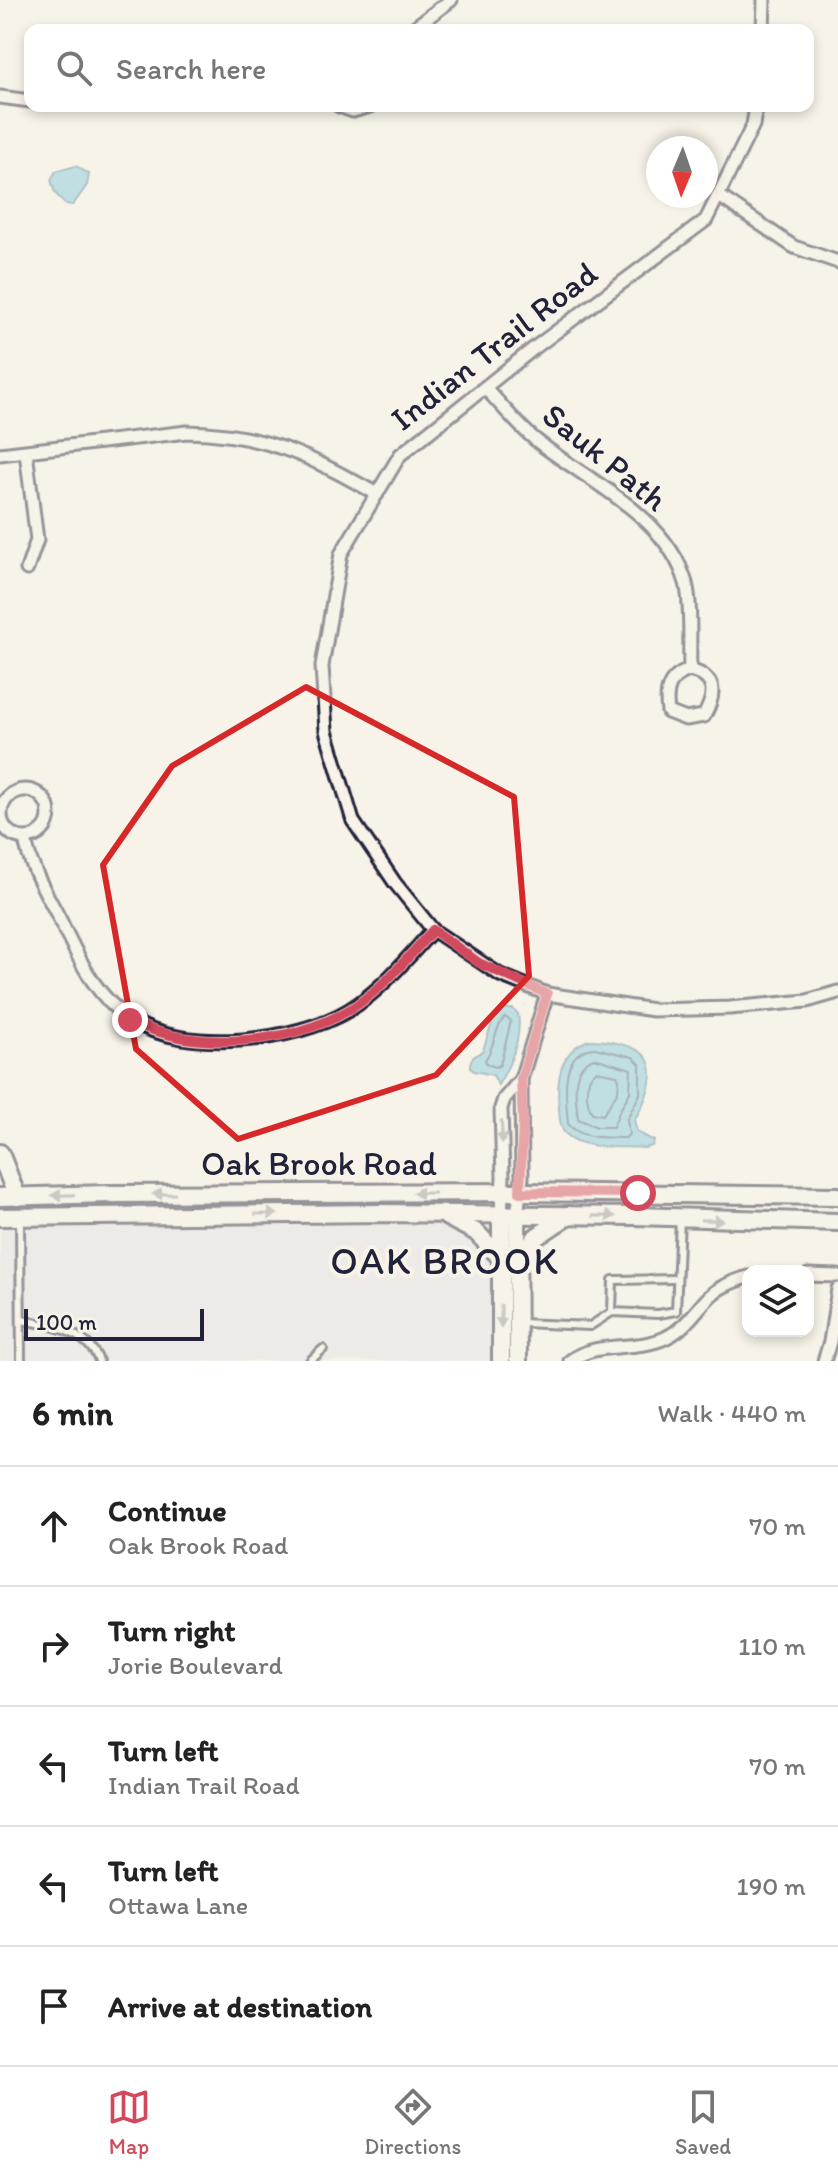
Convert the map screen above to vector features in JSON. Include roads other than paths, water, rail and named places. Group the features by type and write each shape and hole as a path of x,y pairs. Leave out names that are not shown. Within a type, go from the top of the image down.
{"main road":[{"path":"0,1153 9,1197"},
{"name":"Oak Brook Road","path":"9,1197 520,1192 838,1196"},
{"path":"442,1214 476,1232 509,1261 518,1323 518,1361"},
{"name":"Oak Brook Road","path":"0,1217 509,1214 838,1222"},
{"path":"501,1361 509,1261 509,1214"},
{"path":"509,1261 536,1237 569,1215"}],"street":[{"path":"419,24 451,0"},
{"path":"763,24 764,0"},
{"path":"0,97 24,100"},
{"name":"Indian Trail Road","path":"755,112 753,125 706,220 400,455 341,554 322,666 326,731 353,821 395,883 433,930 479,963 547,994 653,1010 794,1002 838,992"},
{"path":"719,196 794,247 838,262"},
{"name":"Sauk Path","path":"485,388 535,440 627,506 670,547 686,585 690,670"},
{"path":"0,454 187,432 246,437 303,454 377,494"},
{"path":"26,452 37,540 27,569"},
{"path":"690,670 702,674 711,684 713,699 704,716 686,719 668,712 666,699 668,684 679,673 690,670"},
{"path":"26,790 41,796 49,811 49,819 40,833 25,839 5,828 1,814 11,795 26,790"},
{"path":"25,839 32,862 93,984 130,1020 171,1037 242,1039 288,1033 324,1023 368,997 433,930"},
{"path":"509,1214 520,1192 521,1079 547,994"},
{"path":"509,1214 502,1193 501,1108 504,1099 521,1079"},
{"path":"9,1197 20,1217"},
{"path":"814,1275 838,1276"},
{"path":"570,1361 594,1349 666,1338 688,1322 711,1295 742,1279"},
{"path":"824,1361 838,1289"}],"lane":[{"path":"20,1217 21,1361"},
{"path":"518,1323 590,1326 612,1312 658,1314 676,1311 680,1219"},
{"path":"612,1312 613,1280 677,1279"},
{"path":"21,1320 49,1324 74,1334 96,1353 99,1361"},
{"path":"310,1361 323,1349"}],"water":[{"path":"76,166 89,174 87,185 73,205 65,204 55,193 51,180 56,171"},
{"path":"503,1009 513,1009 518,1014 519,1023 511,1060 498,1085 493,1075 474,1071 470,1064 483,1050 494,1017"},
{"path":"589,1040 626,1045 639,1051 649,1062 649,1088 634,1120 637,1132 654,1141 652,1146 592,1145 572,1139 563,1131 558,1098 559,1077 571,1051"}],"district":[{"name":"OAK BROOK","path":"445,1261"}]}
